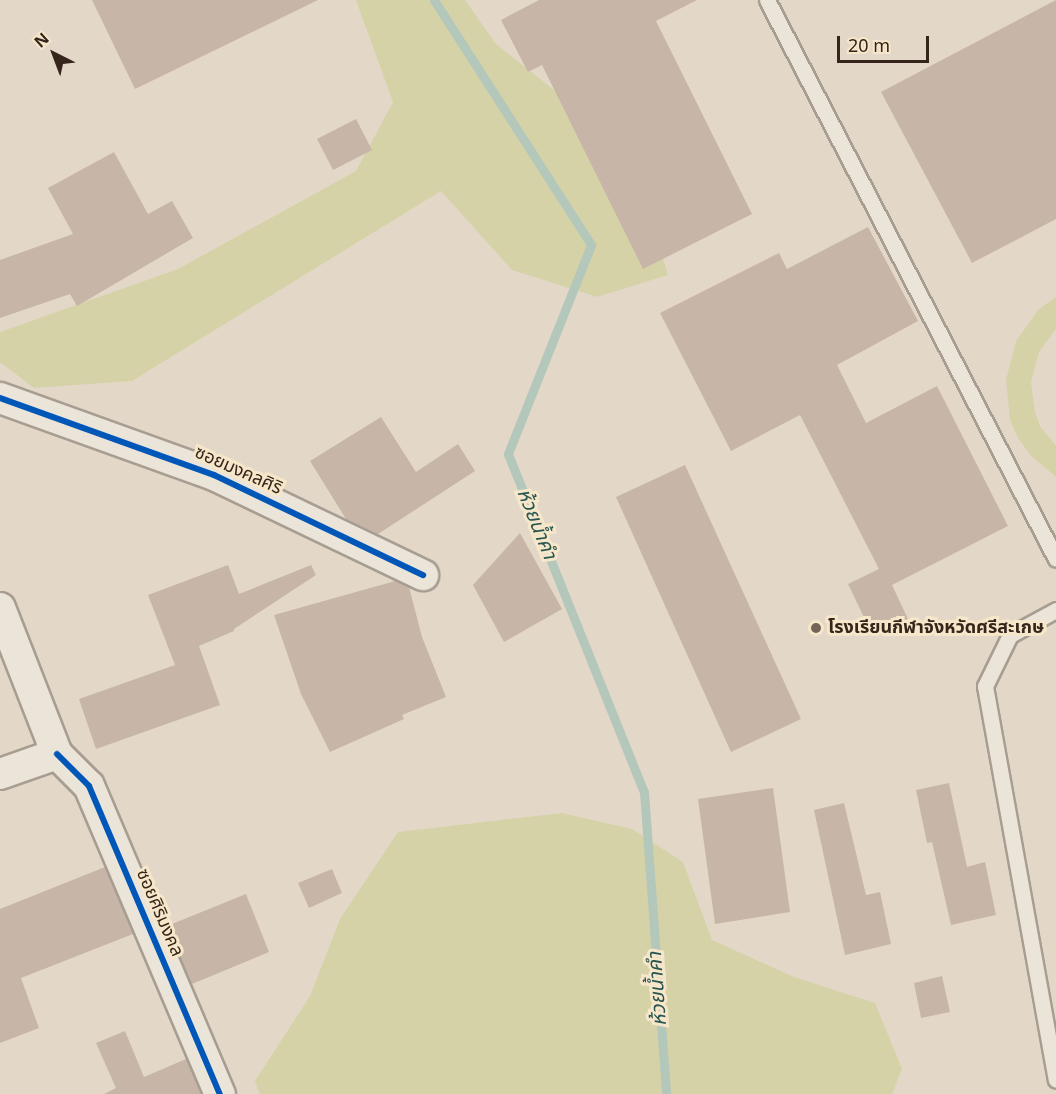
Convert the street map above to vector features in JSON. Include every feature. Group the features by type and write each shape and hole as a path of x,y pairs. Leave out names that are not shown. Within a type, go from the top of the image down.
{"street":[{"name":"ซอยมงคลศิริ","path":"0,398 214,475 423,575"},
{"path":"0,608 57,754 0,774"},
{"name":"ซอยศิริมงคล","path":"57,754 89,786 220,1094"}],"lane":[{"path":"767,0 1056,559"},
{"path":"1056,610 1011,635 985,686 1056,1080"}],"shaded area":[{"path":"356,0 465,0 496,44 631,151 668,275 597,297 512,270 441,191 132,381 34,388 0,362 0,332 178,269 356,171 393,102"},
{"path":"1056,297 1056,329 1039,352 1031,382 1035,412 1040,426 1056,446 1056,477 1031,456 1018,438 1010,420 1006,380 1016,341 1039,309"},
{"path":"562,813 632,829 683,862 712,940 794,977 875,1003 902,1069 892,1094 260,1094 255,1081 310,996 340,919 398,832"}],"building":[{"path":"92,0 318,0 135,89"},
{"path":"539,0 697,0 656,21 752,214 643,269 542,65 528,72 501,20"},
{"path":"1056,0 1056,219 972,263 881,92"},
{"path":"356,119 372,150 333,170 317,139"},
{"path":"114,152 148,214 172,201 193,238 77,306 70,294 0,318 0,260 73,234 48,188"},
{"path":"868,227 918,321 837,365 866,423 937,386 1008,526 892,585 908,619 873,636 848,584 879,569 800,415 731,451 660,313 779,253 787,269"},
{"path":"381,417 416,472 458,444 475,471 378,534 346,519 310,461"},
{"path":"685,465 801,719 731,752 616,497"},
{"path":"520,533 562,609 504,642 473,585"},
{"path":"228,565 239,594 311,565 316,575 234,631 199,646 220,705 96,749 79,699 175,665 148,595"},
{"path":"395,581 409,587 422,637 446,697 402,715 404,719 330,752 301,694 274,615"},
{"path":"949,783 967,867 985,862 996,915 951,925 932,842 927,843 916,790"},
{"path":"773,788 790,912 715,924 698,799"},
{"path":"844,803 866,895 880,892 891,944 845,955 814,810"},
{"path":"105,867 133,934 21,978 39,1028 0,1043 0,909"},
{"path":"332,869 342,893 309,908 298,883"},
{"path":"246,894 269,952 192,984 167,926"},
{"path":"942,976 950,1012 921,1018 914,983"},
{"path":"125,1031 144,1077 186,1059 201,1094 104,1094 116,1088 96,1043"}],"waterway":[{"name":"ห้วยน้ำคำ","path":"434,0 591,245 508,454 644,792 666,1094"}],"cycle path":[{"path":"0,398 214,475 423,575"},
{"path":"57,754 89,786 220,1094"}],"place":[{"name":"โรงเรียนกีฬาจังหวัดศรีสะเกษ","path":"816,628"}]}
